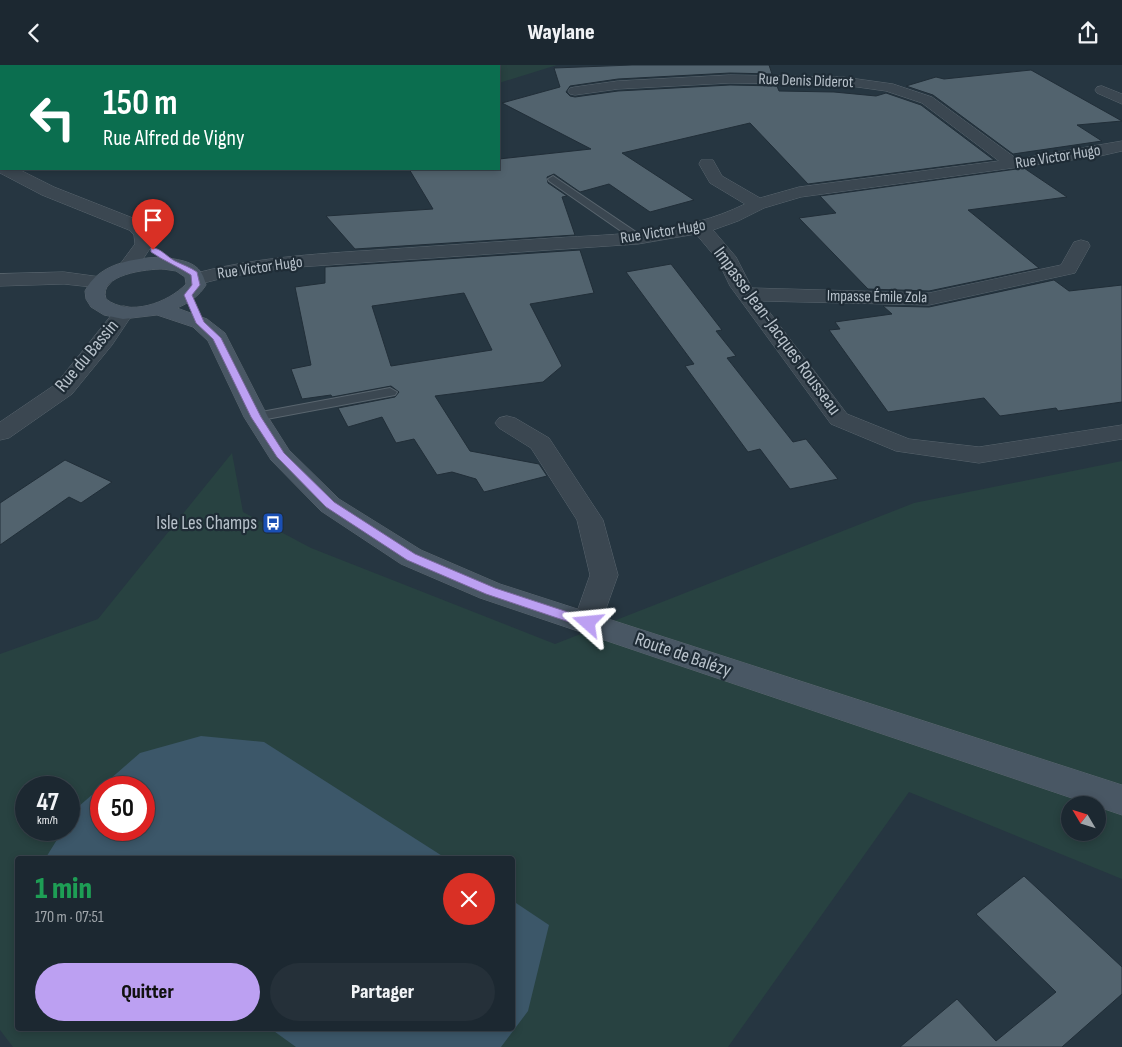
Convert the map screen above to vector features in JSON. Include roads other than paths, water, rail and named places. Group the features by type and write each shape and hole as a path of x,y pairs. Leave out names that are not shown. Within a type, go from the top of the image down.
{"main road":[{"path":"152,263 173,263 189,269 194,273 192,287 182,299 159,309 124,312 110,310 100,305 95,298 95,290 101,282 113,274 128,267 152,263"},
{"name":"Route de Balézy","path":"192,287 200,323"},
{"name":"Route de Balézy","path":"159,309 200,323 217,338 256,417 280,455 330,505 403,552 490,591 1122,800"}],"street":[{"name":"Rue Denis Diderot","path":"575,91 618,85 730,79 843,81 888,87 927,100 1014,164"},
{"path":"1102,90 1122,100"},
{"name":"Rue Victor Hugo","path":"192,287 225,271 284,262 638,238 700,228 732,217 758,204 799,192 1014,164 1122,146"},
{"path":"707,164 716,179 758,204"},
{"path":"8,170 48,191 136,225 144,235 144,243 128,267"},
{"name":"Impasse Jean-Jacques Rousseau","path":"700,228 726,257 746,294 839,419 905,446 979,455 1122,432"},
{"path":"144,243 173,263"},
{"name":"Impasse Émile Zola","path":"746,294 929,299 1068,269 1081,246"},
{"path":"0,280 64,279 101,282"},
{"name":"Rue du Bassin","path":"0,433 64,389 124,312"},
{"path":"507,423 540,443 590,520 604,575 588,623"}],"lane":[{"path":"553,179 638,238"},
{"path":"256,417 390,392"}],"water":[{"path":"201,736 264,742 442,856 47,856 56,841 80,841 80,805 90,797 90,841 155,841 155,776 114,776 140,753"},
{"path":"515,902 549,925 528,1011 515,1028"},
{"path":"274,1031 513,1031 501,1047 296,1047"}],"place":[{"name":"Isle Les Champs","path":"273,523"}]}
